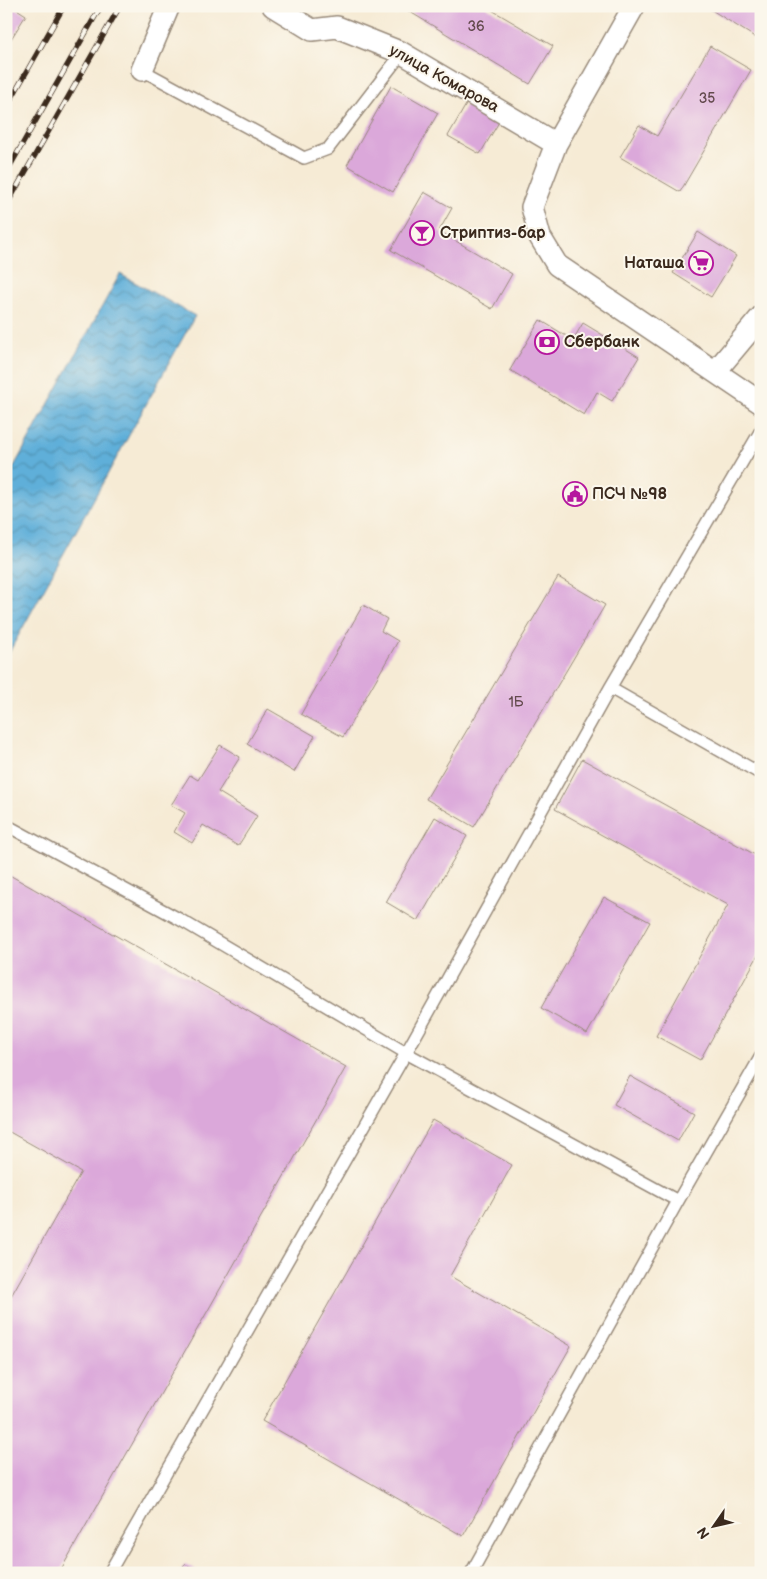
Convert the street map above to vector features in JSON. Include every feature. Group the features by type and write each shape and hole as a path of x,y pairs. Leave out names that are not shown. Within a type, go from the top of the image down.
{"street":[{"path":"142,70 169,6"},
{"name":"улица Комарова","path":"273,6 312,30 337,27 402,53 556,144"},
{"path":"634,6 556,144 532,207 540,236 557,265 761,403"},
{"path":"715,372 761,316"}],"lane":[{"path":"142,70 304,158 328,149 402,53"},
{"path":"108,1573 406,1053 610,688 761,430"},
{"path":"610,688 761,774"},
{"path":"6,825 179,919 406,1053 678,1201"},
{"path":"471,1573 761,1056"}],"water":[{"path":"120,274 195,316 6,658 6,481"}],"building":[{"path":"6,6 12,6 26,15 6,47"},
{"path":"400,6 485,6 553,46 530,84"},
{"path":"712,6 752,6 761,12 761,41 710,9"},
{"path":"710,46 751,70 680,192 620,157 639,125 657,136"},
{"path":"391,86 438,113 393,192 347,165"},
{"path":"467,103 499,122 480,154 448,136"},
{"path":"424,192 452,208 439,231 512,274 492,309 391,250"},
{"path":"698,232 736,256 711,297 673,273"},
{"path":"540,320 573,340 583,323 639,357 612,401 597,392 584,415 510,370"},
{"path":"558,577 605,605 474,827 426,799"},
{"path":"363,605 387,619 381,631 398,641 343,737 301,714"},
{"path":"268,709 315,736 294,772 247,744"},
{"path":"220,745 240,757 218,792 257,816 238,846 203,825 192,843 174,832 185,813 171,805 190,775 198,780"},
{"path":"582,759 761,858 761,950 700,1060 656,1036 728,905 555,809"},
{"path":"435,817 467,836 418,921 386,902"},
{"path":"6,873 346,1067 59,1573 6,1573 6,1305 81,1172 6,1130"},
{"path":"604,897 650,922 587,1034 541,1008"},
{"path":"630,1076 694,1112 678,1141 614,1105"},
{"path":"433,1120 512,1165 450,1276 571,1346 463,1536 262,1421"},
{"path":"185,1564 202,1573 180,1573"}],"railway":[{"path":"6,108 64,6"},
{"path":"6,173 101,6"},
{"path":"6,206 120,6"}],"place":[{"name":"Стриптиз-бар","path":"422,233"},
{"name":"Наташа","path":"701,263"},
{"name":"Сбербанк","path":"547,342"},
{"name":"ПСЧ №98","path":"575,494"}]}
